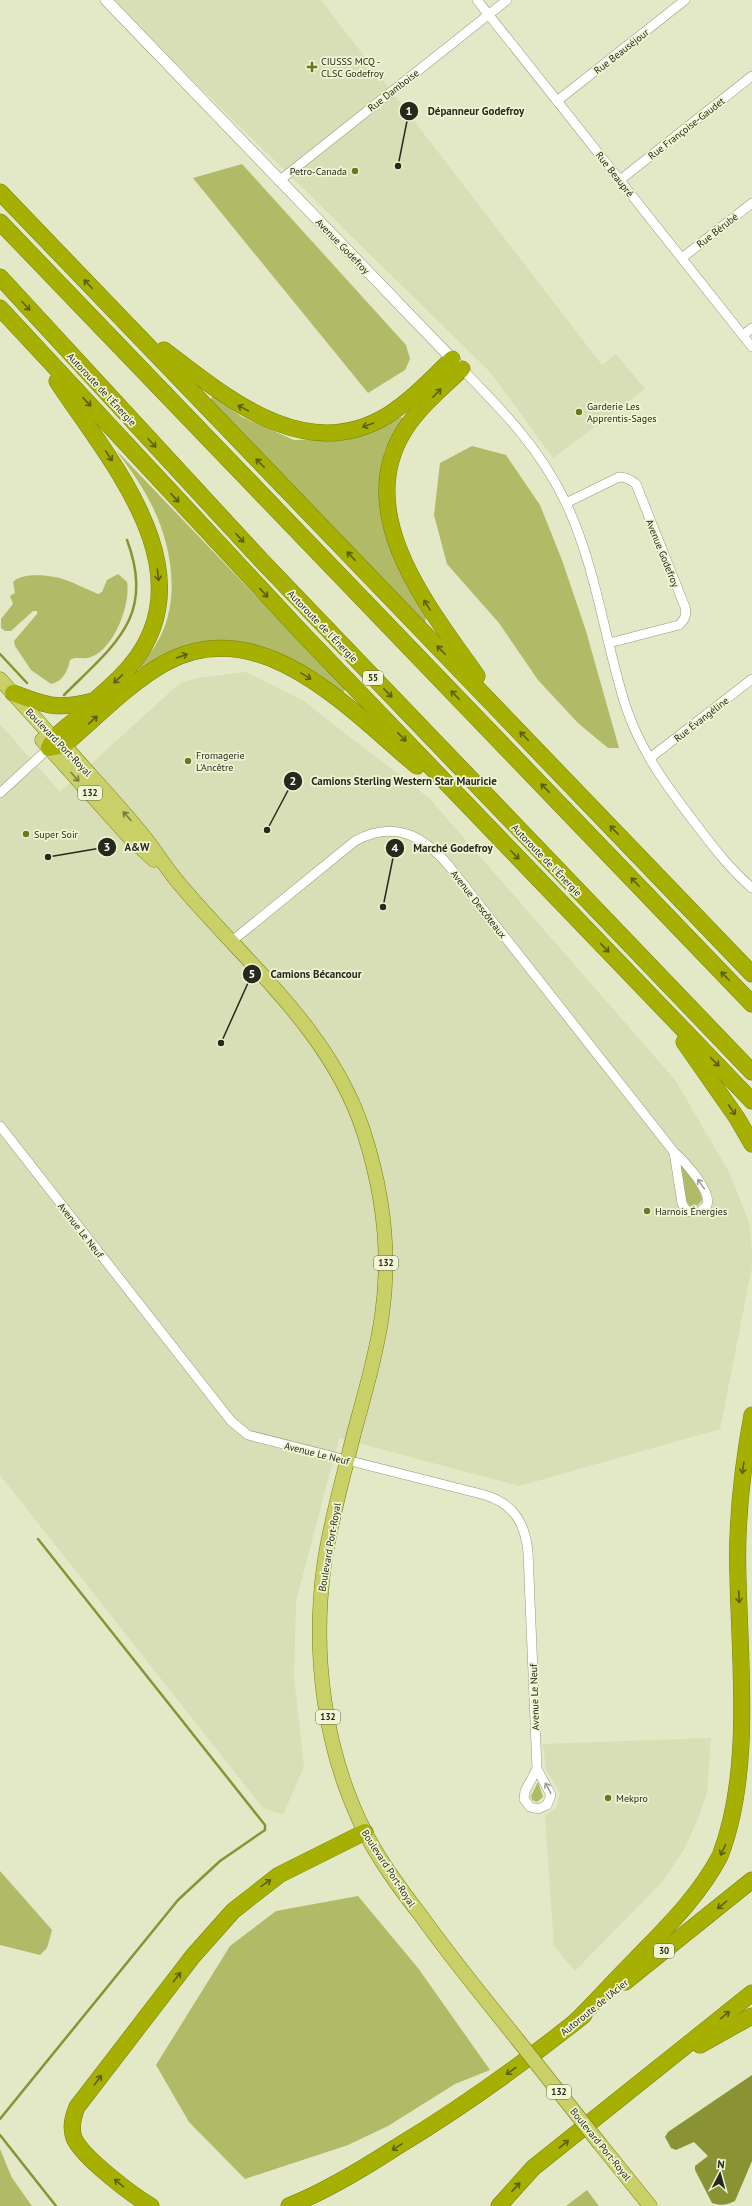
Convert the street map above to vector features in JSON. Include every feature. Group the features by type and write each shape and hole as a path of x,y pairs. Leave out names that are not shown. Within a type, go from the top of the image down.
{"highway":[{"path":"0,192 752,974"},
{"path":"0,222 752,1004"},
{"name":"Autoroute de l'Énergie","path":"0,277 255,554 752,1072"},
{"path":"0,308 250,578 752,1101"},
{"path":"115,312 204,382 236,404 277,423 310,431 342,431 374,423 408,401 457,364"},
{"path":"32,343 130,491 149,533 157,566 158,606 148,640 129,668 94,701 55,744"},
{"path":"457,364 413,418 399,440 388,472 388,506 396,543 418,590 440,625 507,718"},
{"path":"55,744 141,680 181,655 204,650 240,650 276,660 316,682 359,715 478,816"},
{"path":"7,693 50,706 68,707 94,701"},
{"path":"670,888 752,960"},
{"path":"659,1004 737,1118 752,1144"},
{"path":"576,2022 695,1895 721,1855 736,1816 743,1783 746,1740 738,1580 738,1525 743,1470 752,1415"},
{"path":"151,2206 112,2177 80,2148 72,2129 73,2117 77,2108 193,1956 233,1911 279,1875 365,1832"},
{"name":"Autoroute de l'Acier","path":"289,2206 337,2183 431,2127 508,2073 576,2022 752,1880"},
{"path":"499,2206 533,2168 752,1993"},
{"path":"662,2066 752,2016"}],"main road":[{"name":"Boulevard Port-Royal","path":"0,679 7,693 55,744 130,838 178,881 305,1023 337,1070 361,1124 378,1182 385,1234 384,1301 376,1345 332,1520 324,1566 320,1614 320,1656 324,1698 332,1737 350,1796 365,1832 406,1896 517,2039 650,2206"}],"street":[{"name":"Avenue Godefroy","path":"106,0 529,440 543,461 566,503 590,565 609,643 630,717 650,758 669,789 701,831 731,868 752,888"},
{"name":"Rue Beaupré","path":"477,0 752,347"},
{"name":"Rue Damboise","path":"279,181 507,0"},
{"name":"Rue Beauséjour","path":"557,101 685,0"},
{"name":"Rue Françoise-Gaudet","path":"620,180 752,76"},
{"name":"Rue Bérubé","path":"682,258 752,202"},
{"path":"743,335 752,328"},
{"name":"Avenue Godefroy","path":"566,503 618,478 624,477 636,484 685,607 686,614 684,620 679,625 609,643"},
{"name":"Rue Évangéline","path":"650,758 752,679"},
{"path":"0,793 55,744"},
{"name":"Avenue Descôteaux","path":"232,941 355,841 367,835 387,831 414,836 429,845 449,866 674,1152 684,1162 707,1194 708,1204 700,1212 690,1212 682,1205 674,1152"},
{"name":"Avenue Le Neuf","path":"0,1126 231,1421 248,1435 491,1497 505,1504 518,1517 524,1531 528,1552 537,1769"}],"shaded area":[{"path":"111,0 321,0 602,365 616,354 645,389 553,458 491,373"},
{"path":"242,164 406,345 410,359 405,370 368,393 193,178"},
{"path":"213,396 242,417 294,440 328,440 402,417 403,421 385,450 380,482 427,616 425,622 210,400"},
{"path":"472,446 506,455 540,505 562,560 586,631 619,748 608,748 578,723 538,680 499,623 447,564 434,515 440,463"},
{"path":"115,449 345,689 344,692 233,645 140,670 139,665 153,649 164,629 169,611 171,573 164,534 157,517 142,487"},
{"path":"118,574 127,582 128,591 119,625 114,636 107,645 91,657 75,658 70,660 64,675 55,683 51,684 31,670 15,646 14,641 37,614 37,611 33,611 11,631 5,631 1,628 1,619 13,604 10,596 15,593 13,582 23,577 37,575 51,576 98,594 102,592 107,580"},
{"path":"246,672 302,700 429,798 675,1080 729,1172 749,1222 752,1251 752,1267 720,1429 519,1486 339,1438 296,1601 294,1678 304,1766 283,1815 263,1808 0,1475 0,724 60,792 180,683 197,678"},
{"path":"681,1165 694,1181 701,1195 702,1200 697,1206 690,1206 686,1201"},
{"path":"711,1738 707,1792 698,1819 683,1851 662,1882 575,1971 554,1946 545,1816 556,1808 560,1793 546,1770 543,1744"},
{"path":"538,1782 543,1797 537,1802 532,1800 531,1796"},
{"path":"0,1871 52,1930 47,1948 40,1955 0,1945"},
{"path":"358,1896 418,1968 490,2070 455,2084 388,2126 348,2145 245,2179 189,2122 156,2065 230,1946 276,1911"},
{"path":"752,2075 752,2161 735,2201 724,2205 718,2205 712,2203 695,2170 695,2166 708,2156 694,2142 676,2150 671,2148 665,2137 668,2132"},
{"path":"0,2149 12,2178 32,2206 0,2206"},
{"path":"587,2190 599,2206 566,2206"}],"waterway":[{"path":"64,695 114,644 125,628 133,610 136,590 135,567 127,540"},
{"path":"0,654 27,683"},
{"path":"0,2119 178,1900 220,1861 265,1830 265,1825 38,1539"},
{"path":"0,2135 56,2206"}],"place":[{"name":"CIUSSS MCQ - CLSC Godefroy","path":"312,67"},
{"name":"Dépanneur Godefroy","path":"398,166"},
{"name":"Petro-Canada","path":"355,171"},
{"name":"Garderie Les Apprentis-Sages","path":"579,412"},
{"name":"Fromagerie L'Ancêtre","path":"188,761"},
{"name":"Camions Sterling Western Star Mauricie","path":"267,830"},
{"name":"Super Soir","path":"26,834"},
{"name":"A&W","path":"48,857"},
{"name":"Marché Godefroy","path":"383,907"},
{"name":"Camions Bécancour","path":"221,1043"},
{"name":"Harnois Énergies","path":"647,1211"},
{"name":"Mekpro","path":"608,1798"}]}
